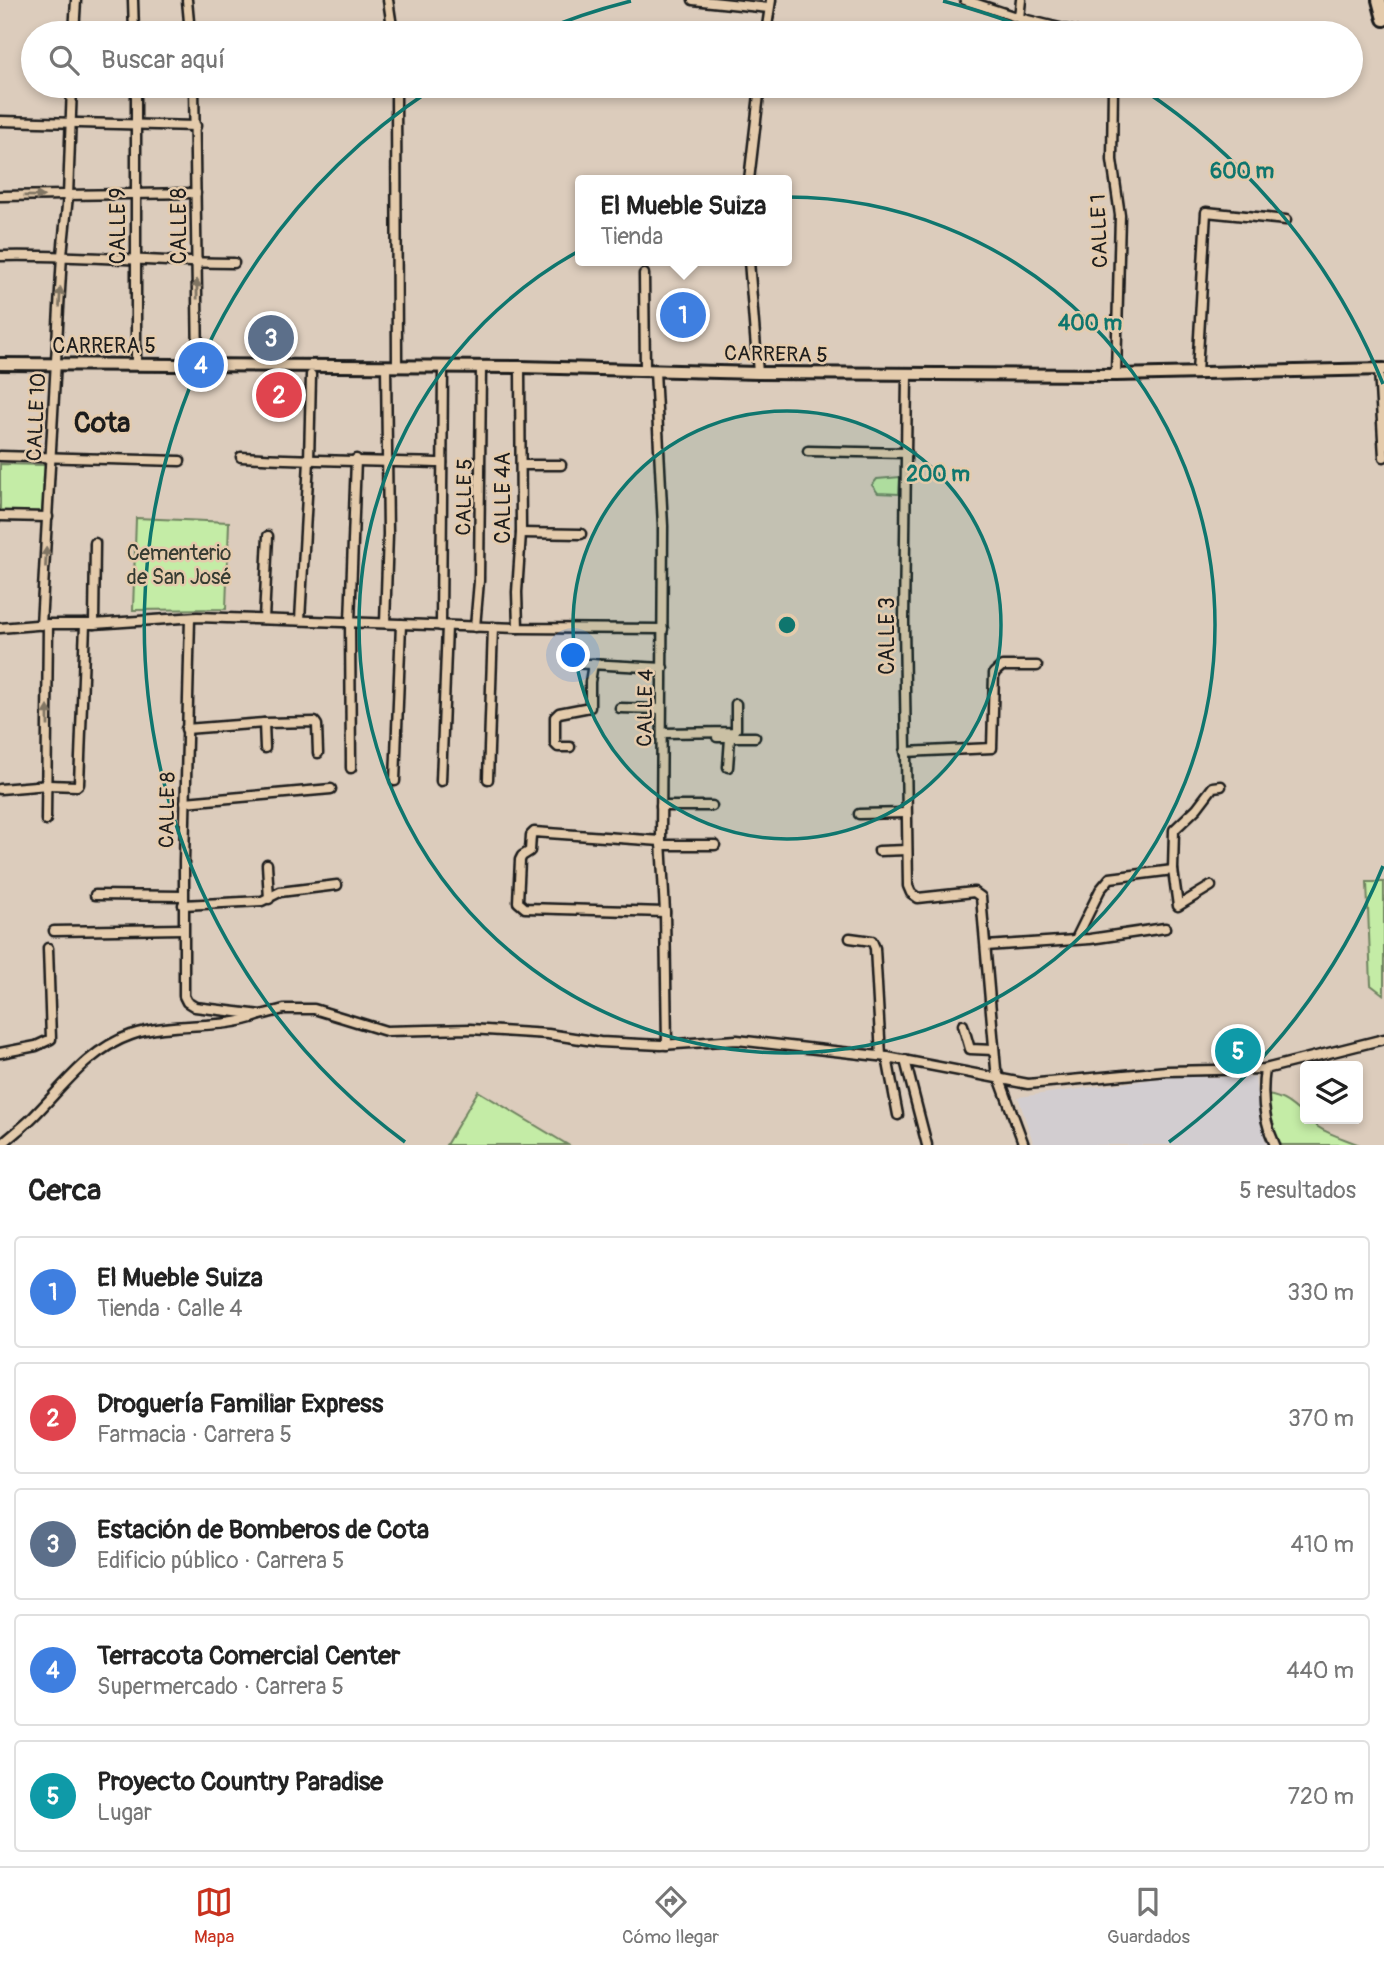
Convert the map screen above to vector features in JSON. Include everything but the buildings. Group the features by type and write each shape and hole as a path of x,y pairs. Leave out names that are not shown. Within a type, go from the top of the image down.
{"main road":[{"path":"1379,0 1384,19"},
{"name":"CARRERA 5","path":"0,364 520,367 758,373 1116,375 1382,369"}],"street":[{"path":"75,21 76,0"},
{"path":"133,0 134,21"},
{"path":"187,0 189,21"},
{"path":"388,0 391,21"},
{"path":"693,0 770,4"},
{"path":"965,0 1030,21"},
{"path":"1017,18 1019,0"},
{"name":"CALLE 10","path":"46,820 48,785 45,625 50,459 68,196 72,98"},
{"name":"CALLE 9","path":"136,365 137,98"},
{"name":"CALLE 8","path":"195,98 198,365"},
{"path":"385,623 396,98"},
{"path":"750,175 759,98"},
{"name":"CALLE 1","path":"1113,98 1112,160 1120,215 1116,375"},
{"path":"0,121 196,126"},
{"path":"0,196 197,193"},
{"path":"1197,373 1206,212 1286,220"},
{"path":"0,256 62,255 137,261 234,263"},
{"path":"749,266 758,373"},
{"name":"CALLE 4","path":"644,274 663,526 661,843 667,1045"},
{"path":"441,781 444,626 443,367"},
{"name":"CALLE 5","path":"475,627 480,568 481,367"},
{"name":"CALLE 4A","path":"518,628 521,533 520,367"},
{"path":"1382,369 1384,457"},
{"name":"CALLE 3","path":"907,374 905,752 908,886 914,897 974,892 978,894 981,897 986,946"},
{"path":"300,620 309,461 310,375"},
{"path":"808,451 906,453"},
{"path":"0,456 180,461"},
{"path":"241,457 442,463"},
{"path":"351,768 350,622 356,459"},
{"path":"521,465 561,465"},
{"path":"0,516 48,517"},
{"path":"521,533 581,534"},
{"path":"264,619 268,537"},
{"path":"0,789 79,784 94,543"},
{"path":"0,628 190,618 518,628 663,629"},
{"name":"CALLE 8","path":"190,618 183,900 184,996 187,1002 195,1007 261,1015"},
{"path":"395,781 401,624"},
{"path":"488,779 493,627"},
{"path":"571,663 663,668"},
{"path":"570,747 558,747 555,744 555,717 559,713 590,707 593,664"},
{"path":"905,752 991,749 994,746 994,673 1002,666 1037,666"},
{"path":"662,735 734,732 736,704"},
{"path":"620,708 661,709"},
{"path":"186,729 316,722 318,753"},
{"path":"264,723 265,748"},
{"path":"662,735 755,737"},
{"path":"729,766 730,737"},
{"path":"1211,886 1178,906 1173,870 1174,831 1213,787 1220,786"},
{"path":"185,802 331,789"},
{"path":"661,806 712,806"},
{"path":"859,814 906,813"},
{"path":"665,912 525,908 518,902 520,860 530,851 531,835 534,832 715,845"},
{"path":"879,851 907,850"},
{"path":"267,864 269,899"},
{"path":"1076,939 1100,890 1110,878 1173,870"},
{"path":"95,895 219,904 269,899 280,892 337,885"},
{"path":"1024,1145 999,1078 986,946 1165,928"},
{"path":"54,930 183,929"},
{"path":"850,938 872,941 876,948 884,1057 898,1115"},
{"path":"0,1053 36,1046 51,1039 48,948"},
{"path":"1,1145 32,1118 79,1066 109,1044 133,1034 161,1028 237,1021 300,1008 327,1012 386,1031 470,1029 548,1034 600,1042 667,1045 737,1040 905,1060 1028,1084 1167,1071 1265,1069 1384,1039"},
{"path":"964,1025 971,1049 995,1050"},
{"path":"905,1060 927,1145"},
{"path":"1265,1069 1262,1094 1266,1122 1275,1145"}],"shaded area":[{"path":"1168,1077 1255,1077 1259,1115 1267,1145 1034,1145 1018,1097"}],"green space":[{"path":"0,464 46,465 42,513 0,511"},
{"path":"900,477 899,494 878,493 872,485 877,479"},
{"name":"Cementerio de San José","path":"136,518 229,522 226,609 133,610"},
{"path":"1367,882 1384,882 1384,995 1371,985"},
{"path":"478,1091 568,1145 446,1145"},
{"path":"1267,1095 1289,1103 1300,1112 1300,1124 1314,1124 1333,1135 1360,1145 1279,1145 1268,1122"}],"place":[{"name":"El Mueble Suiza","path":"683,315"},
{"name":"Estación de Bomberos de Cota","path":"271,338"},
{"name":"Terracota Comercial Center","path":"201,365"},
{"name":"Droguería Familiar Express","path":"279,395"},
{"name":"Proyecto Country Paradise","path":"1238,1051"}],"district":[{"name":"Cota","path":"102,422"}]}
